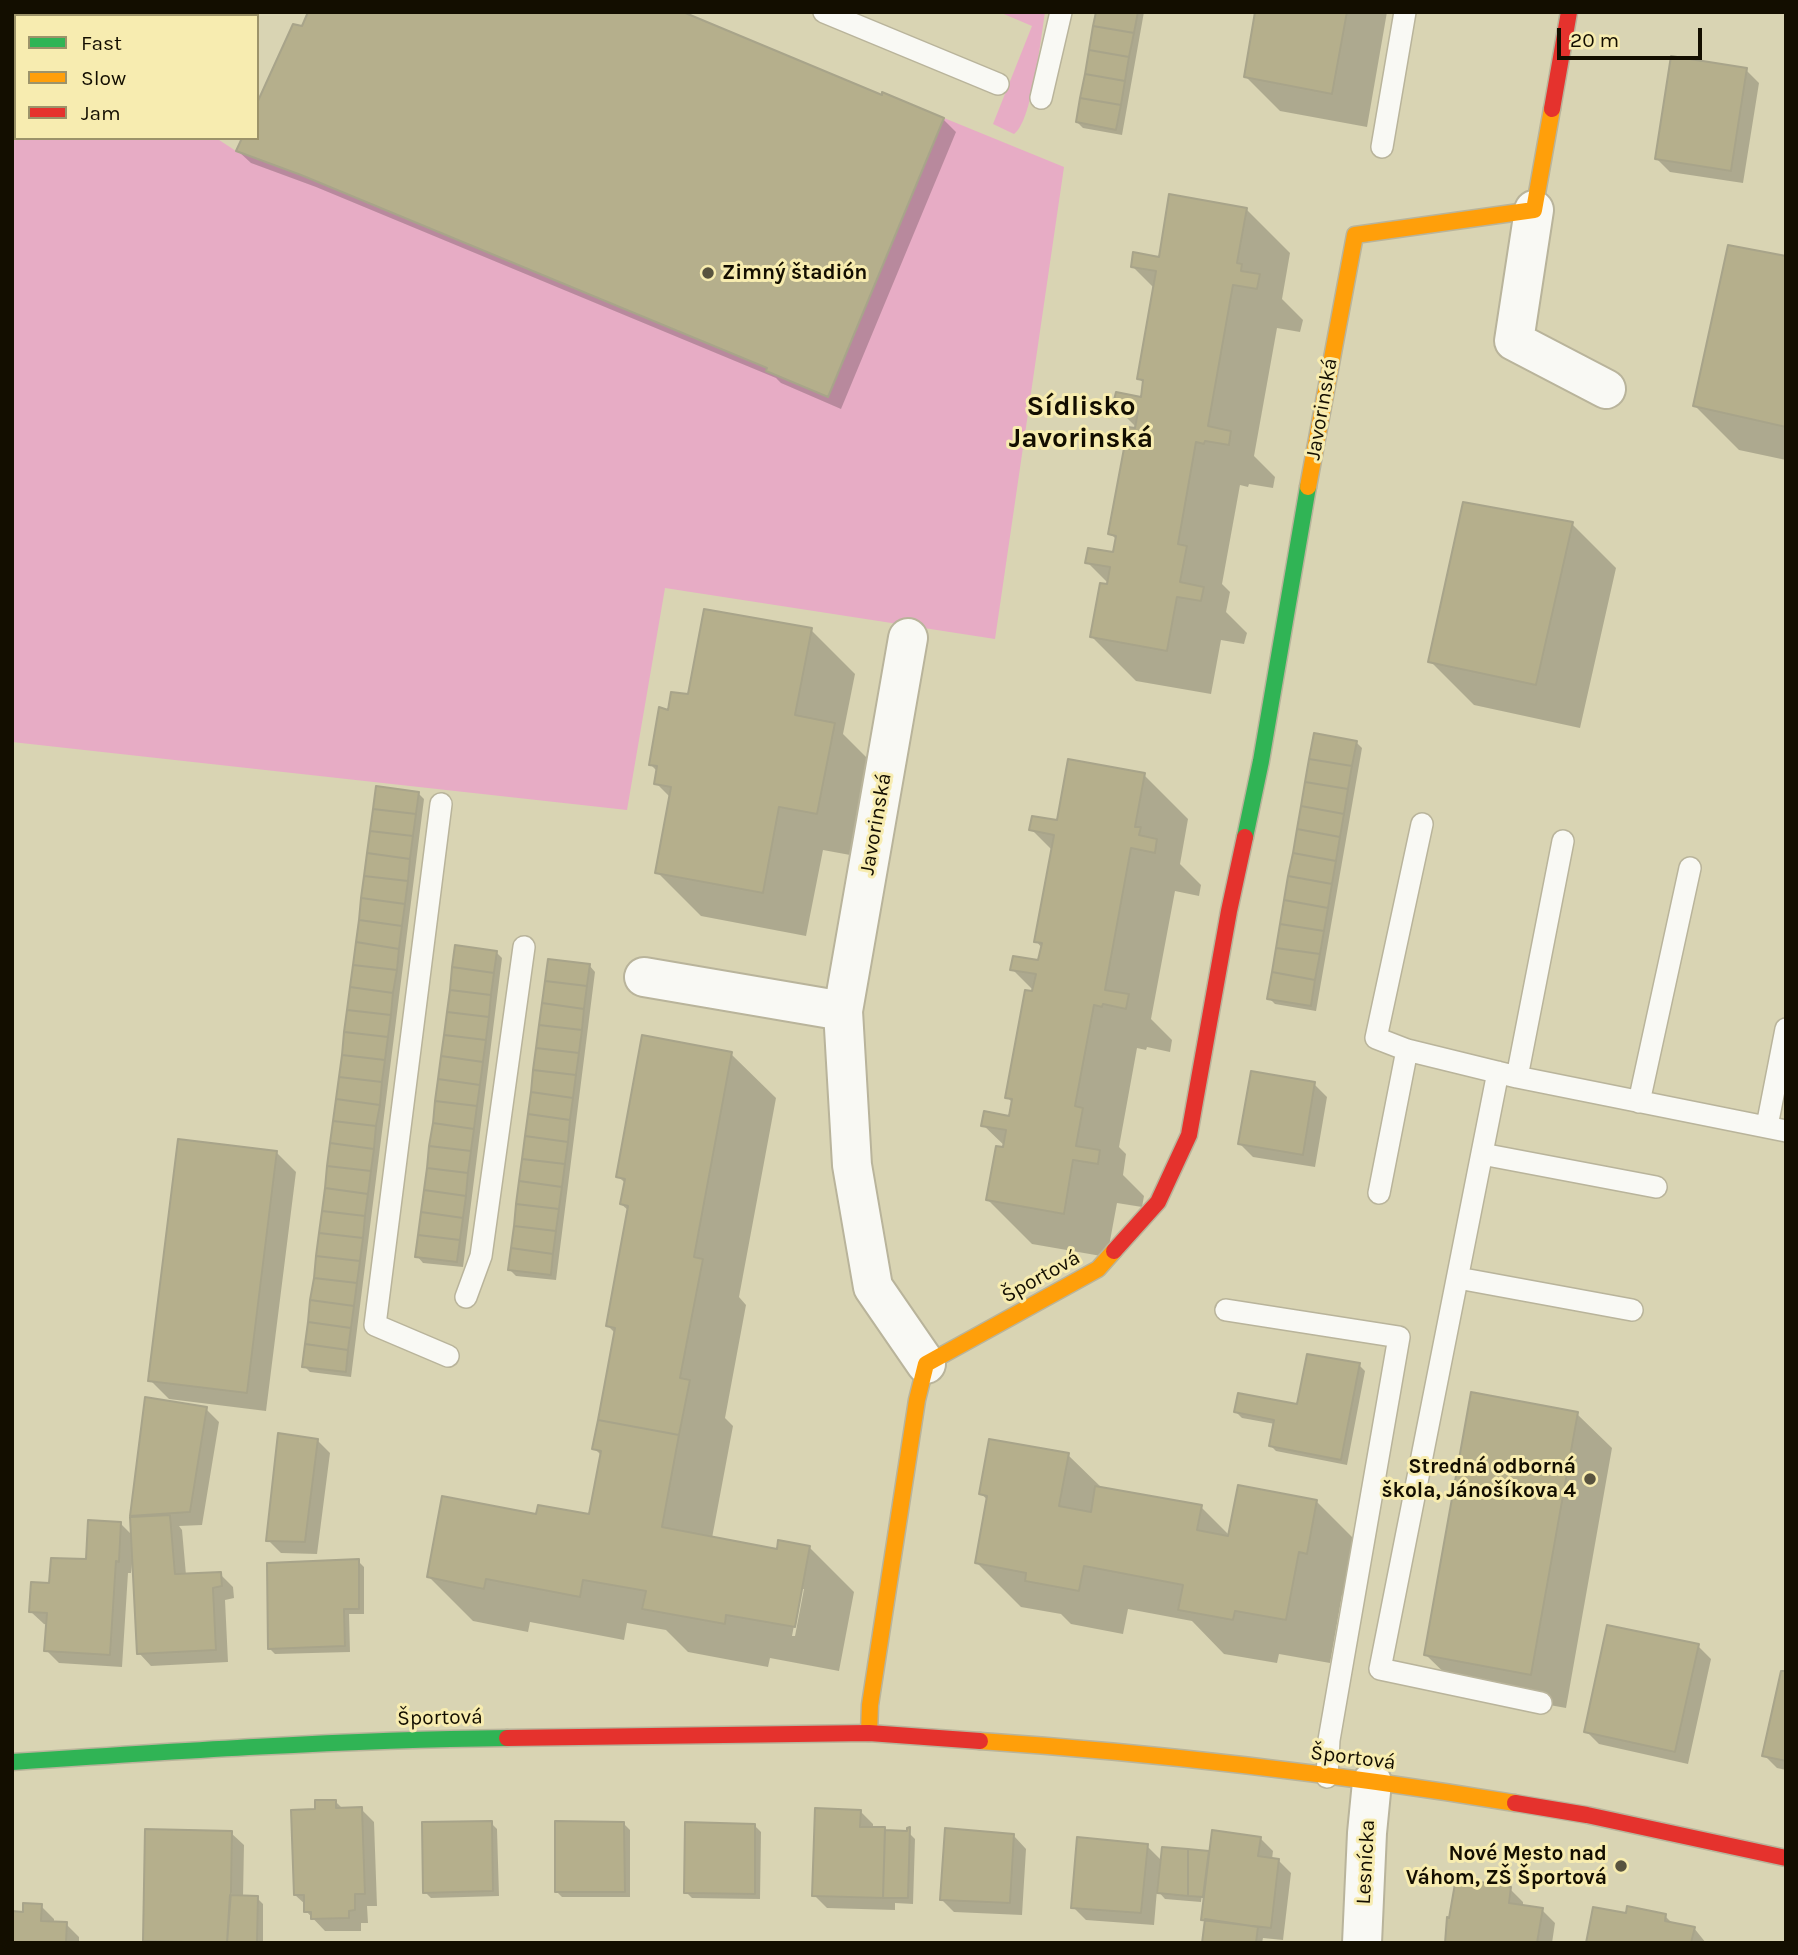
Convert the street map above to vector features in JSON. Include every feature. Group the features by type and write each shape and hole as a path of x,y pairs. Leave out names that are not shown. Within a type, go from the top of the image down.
{"street":[{"path":"1569,12 1514,341 1606,389"},
{"name":"Javorinská","path":"1261,761 1320,416 1355,235 1534,210"},
{"name":"Javorinská","path":"908,638 843,1011 852,1165 873,1287 926,1364"},
{"name":"Športová","path":"926,1364 1098,1269 1158,1202 1189,1135 1229,911 1261,761"},
{"path":"644,977 843,1011"},
{"path":"869,1732 870,1705 917,1400 926,1364"},
{"name":"Športová","path":"12,1762 415,1739 869,1732 1117,1750 1409,1786 1587,1815 1786,1858"},
{"name":"Lesnícka","path":"1362,1943 1372,1782"}],"lane":[{"path":"824,12 998,84"},
{"path":"1041,98 1061,12"},
{"path":"1382,147 1405,12"},
{"path":"441,804 374,1325 448,1356"},
{"path":"1422,824 1376,1038 1407,1050 1507,1074 1776,1129 1786,1029"},
{"path":"1541,1703 1380,1669 1482,1154 1507,1074 1563,841"},
{"path":"1639,1102 1690,868"},
{"path":"466,1297 481,1256 524,947"},
{"path":"1379,1192 1407,1050"},
{"path":"1482,1154 1656,1187"},
{"path":"1458,1278 1632,1310"},
{"path":"1226,1310 1399,1337 1329,1740 1327,1777"}],"shaded area":[{"path":"12,12 228,12 14,14 12,29"},
{"path":"999,12 1045,12 1031,97 1026,114 1014,134 993,124 1032,26"},
{"path":"12,66 14,140 219,140 236,151 301,175 767,368 767,371 828,397 944,118 1064,167 995,639 665,588 627,810 12,742"}],"building":[{"name":"Zimný štadión","path":"308,12 683,12 944,118 828,397 766,371 767,368 301,175 236,151 241,140 259,140 259,99 293,24 302,26"},
{"path":"1096,12 1138,12 1134,33 1093,26"},
{"path":"1255,12 1347,12 1332,94 1244,77"},
{"path":"1093,26 1134,33 1129,57 1089,50"},
{"path":"1089,50 1129,57 1125,81 1085,74"},
{"path":"1671,56 1747,68 1731,171 1655,159"},
{"path":"1085,74 1125,81 1121,105 1080,98"},
{"path":"1080,98 1121,105 1116,130 1076,122"},
{"path":"1169,194 1247,208 1237,263 1242,264 1241,271 1260,274 1257,289 1233,285 1208,426 1231,431 1229,445 1196,442 1178,544 1187,546 1180,582 1204,587 1201,601 1177,597 1167,651 1090,637 1100,583 1107,584 1110,567 1085,563 1088,548 1113,552 1116,536 1108,534 1128,427 1135,428 1138,411 1113,407 1114,400 1116,392 1141,397 1143,380 1137,379 1156,271 1131,267 1133,252 1159,257"},
{"path":"1728,245 1786,256 1786,427 1693,406"},
{"path":"1463,502 1573,522 1536,685 1428,662"},
{"path":"704,609 812,628 795,715 835,723 817,814 779,807 763,893 655,873 671,787 654,784 657,766 649,765 659,707 668,710 671,692 688,694"},
{"path":"1314,733 1357,741 1352,766 1309,759"},
{"path":"1068,759 1145,773 1135,827 1141,827 1139,835 1157,839 1155,853 1131,848 1105,990 1129,994 1126,1009 1103,1004 1102,1007 1094,1005 1075,1106 1083,1108 1076,1146 1100,1150 1098,1164 1073,1160 1064,1214 986,1200 996,1146 1003,1147 1006,1130 981,1126 984,1111 1009,1116 1012,1099 1005,1098 1025,990 1032,991 1036,974 1010,970 1013,956 1038,960 1042,943 1034,942 1054,835 1029,830 1032,816 1057,820"},
{"path":"1309,759 1352,766 1348,789 1305,782"},
{"path":"1305,782 1348,789 1344,814 1301,806"},
{"path":"376,786 419,792 416,814 373,809"},
{"path":"1301,806 1344,814 1340,837 1297,829"},
{"path":"373,809 416,814 413,836 370,831"},
{"path":"1297,829 1340,837 1336,861 1293,853"},
{"path":"370,831 413,836 410,859 367,853"},
{"path":"367,853 410,859 408,881 364,876"},
{"path":"1293,853 1336,861 1332,884 1288,876"},
{"path":"364,876 408,881 405,904 361,898"},
{"path":"1288,876 1332,884 1328,908 1284,900"},
{"path":"361,898 405,904 402,926 359,920"},
{"path":"1284,900 1328,908 1324,931 1280,924"},
{"path":"359,920 402,926 399,949 356,942"},
{"path":"1280,924 1324,931 1320,954 1276,948"},
{"path":"356,942 399,949 397,970 353,965"},
{"path":"455,945 497,951 494,973 452,967"},
{"path":"1276,948 1320,954 1315,980 1272,972"},
{"path":"548,959 590,964 587,986 545,981"},
{"path":"353,965 397,970 393,993 350,987"},
{"path":"452,967 494,973 491,995 450,990"},
{"path":"1272,972 1315,980 1311,1006 1267,999"},
{"path":"545,981 587,986 584,1009 542,1003"},
{"path":"350,987 393,993 391,1015 347,1010"},
{"path":"450,990 491,995 489,1017 447,1012"},
{"path":"542,1003 584,1009 582,1030 539,1025"},
{"path":"347,1010 391,1015 388,1037 344,1032"},
{"path":"447,1012 489,1017 486,1040 444,1035"},
{"path":"539,1025 582,1030 579,1053 536,1048"},
{"path":"344,1032 388,1037 385,1060 342,1055"},
{"path":"444,1035 486,1040 483,1062 441,1056"},
{"path":"642,1035 732,1052 694,1257 703,1259 680,1378 690,1380 679,1435 598,1420 615,1328 606,1326 628,1206 620,1204 625,1179 616,1177"},
{"path":"536,1048 579,1053 576,1075 533,1070"},
{"path":"342,1055 385,1060 382,1082 339,1077"},
{"path":"441,1056 483,1062 480,1085 438,1079"},
{"path":"533,1070 576,1075 573,1098 531,1092"},
{"path":"1251,1071 1315,1082 1303,1155 1238,1144"},
{"path":"339,1077 382,1082 380,1105 336,1099"},
{"path":"438,1079 480,1085 477,1106 435,1101"},
{"path":"531,1092 573,1098 570,1120 528,1114"},
{"path":"336,1099 380,1105 376,1126 333,1121"},
{"path":"435,1101 477,1106 474,1129 433,1123"},
{"path":"528,1114 570,1120 568,1142 525,1136"},
{"path":"333,1121 376,1126 374,1149 330,1143"},
{"path":"433,1123 474,1129 471,1151 429,1146"},
{"path":"525,1136 568,1142 565,1164 522,1159"},
{"path":"178,1139 277,1151 247,1393 148,1381"},
{"path":"330,1143 374,1149 371,1171 327,1166"},
{"path":"429,1146 471,1151 468,1173 427,1168"},
{"path":"522,1159 565,1164 562,1187 519,1181"},
{"path":"327,1166 371,1171 368,1194 325,1188"},
{"path":"427,1168 468,1173 466,1196 424,1190"},
{"path":"519,1181 562,1187 559,1209 516,1204"},
{"path":"325,1188 368,1194 365,1216 322,1211"},
{"path":"424,1190 466,1196 463,1218 421,1212"},
{"path":"516,1204 559,1209 556,1231 514,1226"},
{"path":"322,1211 365,1216 363,1238 319,1233"},
{"path":"421,1212 463,1218 460,1240 418,1235"},
{"path":"514,1226 556,1231 553,1254 511,1248"},
{"path":"319,1233 363,1238 360,1261 316,1256"},
{"path":"418,1235 460,1240 457,1262 415,1257"},
{"path":"511,1248 553,1254 551,1275 508,1270"},
{"path":"316,1256 360,1261 357,1283 314,1278"},
{"path":"314,1278 357,1283 354,1306 310,1300"},
{"path":"310,1300 354,1306 351,1328 308,1322"},
{"path":"308,1322 351,1328 348,1350 305,1344"},
{"path":"305,1344 348,1350 346,1372 302,1367"},
{"path":"1307,1354 1360,1363 1341,1460 1269,1446 1274,1420 1234,1412 1238,1393 1297,1404"},
{"path":"1471,1392 1578,1412 1531,1675 1424,1655"},
{"path":"145,1397 207,1407 190,1512 130,1516"},
{"path":"598,1420 679,1435 662,1527 777,1549 778,1540 810,1546 795,1627 726,1615 725,1624 642,1609 646,1591 583,1580 580,1597 486,1579 484,1589 427,1577 442,1496 536,1514 538,1505 589,1514 601,1451 592,1449"},
{"path":"278,1433 318,1439 305,1542 266,1541"},
{"path":"989,1439 1069,1453 1059,1506 1091,1512 1095,1486 1202,1505 1197,1530 1228,1536 1238,1485 1317,1500 1307,1554 1299,1552 1286,1620 1235,1611 1233,1620 1178,1610 1183,1585 1084,1566 1079,1591 1025,1581 1026,1573 975,1563 987,1496 979,1494"},
{"path":"170,1515 175,1574 221,1572 222,1586 213,1588 216,1650 137,1654 130,1517"},
{"path":"88,1520 121,1522 110,1655 44,1651 47,1613 29,1612 31,1582 49,1583 51,1558 86,1559"},
{"path":"359,1559 359,1609 344,1609 345,1646 268,1649 267,1563"},
{"path":"1607,1625 1699,1644 1675,1752 1584,1732"},
{"path":"1781,1671 1786,1671 1786,1761 1762,1756"},
{"path":"315,1800 336,1800 336,1808 362,1807 365,1894 355,1894 355,1910 349,1911 349,1918 311,1919 311,1912 304,1912 304,1895 294,1895 291,1810 315,1809"},
{"path":"815,1808 861,1810 860,1827 885,1827 883,1898 812,1896"},
{"path":"492,1821 493,1891 423,1893 422,1822"},
{"path":"555,1821 624,1822 625,1892 555,1892"},
{"path":"685,1822 755,1824 755,1894 684,1893"},
{"path":"910,1827 908,1898 883,1898 885,1830 907,1831"},
{"path":"945,1828 1014,1834 1010,1903 940,1900"},
{"path":"145,1829 232,1831 227,1943 143,1941"},
{"path":"1212,1830 1261,1837 1258,1856 1279,1859 1271,1928 1201,1920"},
{"path":"1077,1837 1148,1844 1141,1913 1071,1908"},
{"path":"1162,1847 1188,1849 1188,1896 1157,1893"},
{"path":"1188,1849 1209,1851 1203,1897 1188,1896"},
{"path":"1456,1878 1511,1887 1509,1903 1543,1908 1537,1943 1445,1943 1447,1917 1449,1918"},
{"path":"230,1895 258,1896 257,1943 227,1943"},
{"path":"23,1903 42,1904 41,1921 67,1922 66,1943 12,1943 12,1911 23,1912"},
{"path":"1627,1906 1666,1914 1665,1921 1695,1927 1691,1943 1586,1943 1593,1907 1626,1913"},
{"path":"1205,1919 1258,1927 1256,1943 1202,1943"}],"traffic: fast":[{"path":"1245,837 1261,761 1308,487"},
{"path":"12,1762 321,1744 507,1738"}],"traffic: slow":[{"path":"1308,487 1355,235 1534,210 1552,109"},
{"path":"869,1733 870,1705 917,1400 926,1364 1098,1269 1114,1251"},
{"path":"980,1741 1248,1766 1515,1803"}],"traffic: jam":[{"path":"1552,109 1569,12"},
{"path":"1114,1251 1158,1202 1189,1135 1245,837"},
{"path":"507,1738 869,1733 980,1741"},
{"path":"1515,1803 1587,1815 1786,1858"}],"place":[{"name":"Zimný štadión","path":"708,273"},
{"name":"Stredná odborná škola, Jánošíkova 4","path":"1590,1479"},
{"name":"Nové Mesto nad Váhom, ZŠ Športová","path":"1621,1866"}],"district":[{"name":"Sídlisko Javorinská","path":"1081,423"}]}
